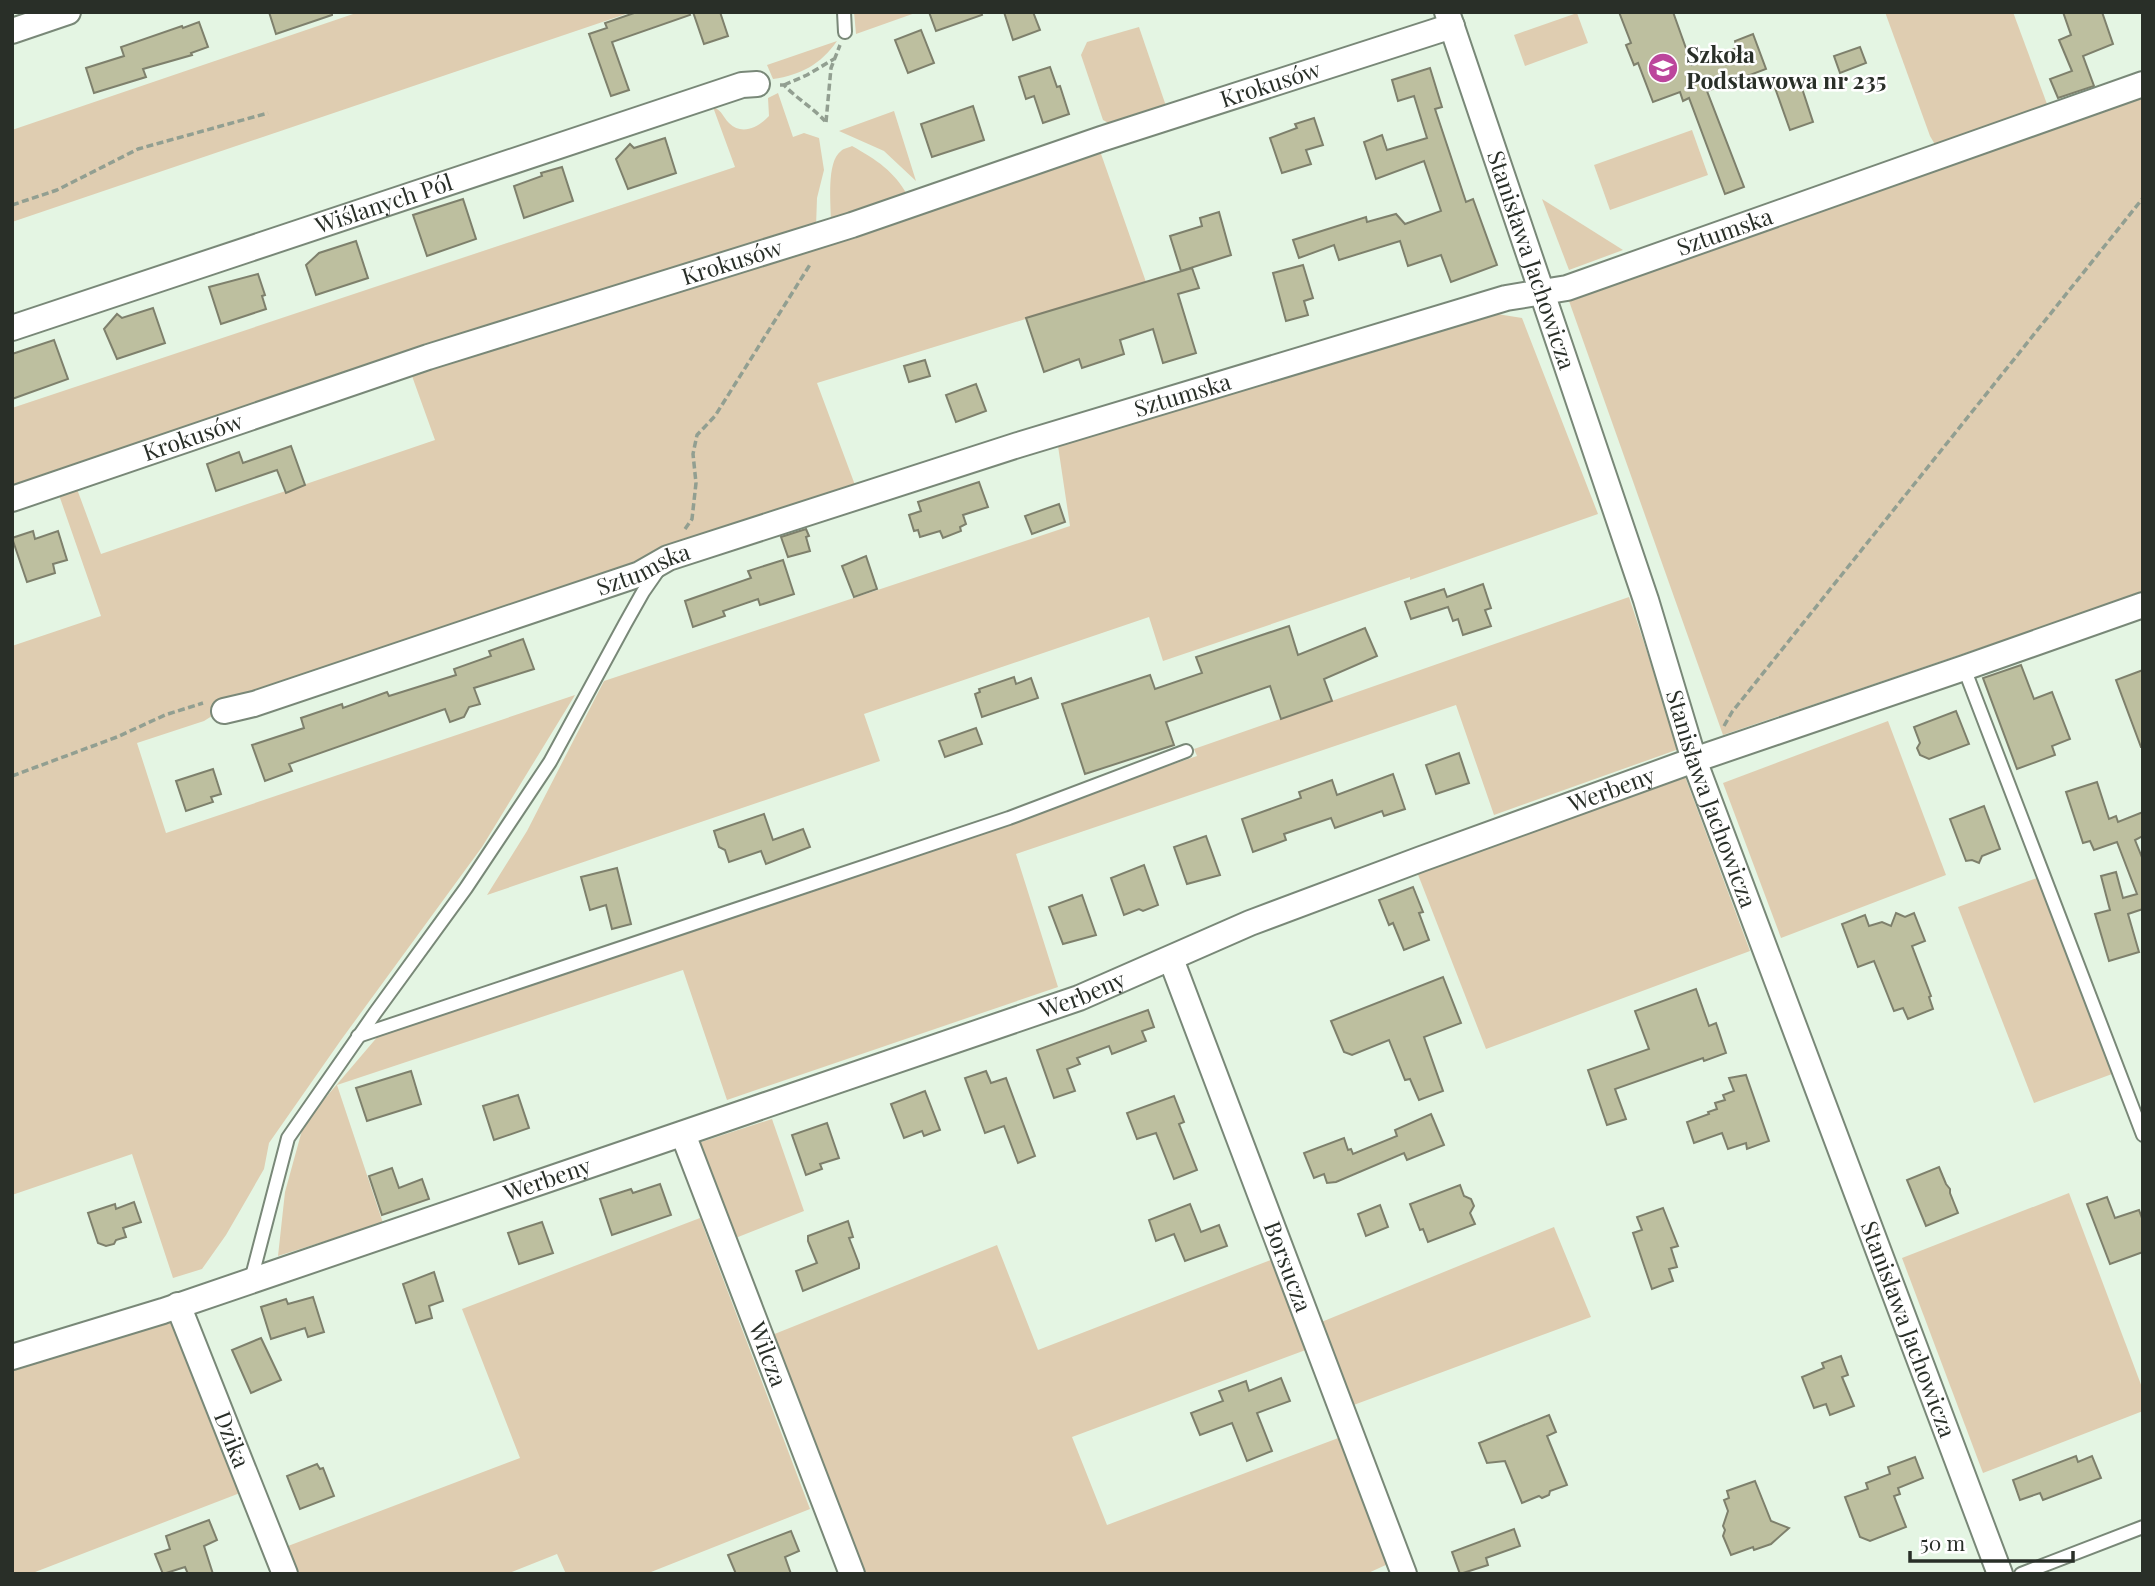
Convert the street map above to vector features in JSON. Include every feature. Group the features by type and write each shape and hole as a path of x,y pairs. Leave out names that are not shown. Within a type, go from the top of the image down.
{"street":[{"path":"12,31 68,12"},
{"name":"Krokusów","path":"12,499 428,357 826,233 1449,19"},
{"name":"Stanisława Jachowicza","path":"1449,19 1646,600 1694,760 2000,1574"},
{"name":"Sztumska","path":"216,707 254,704 640,574 668,558 1058,433 1506,298 1567,288 2143,84"},
{"name":"Wiślanych Pól","path":"12,328 743,85 766,85"},
{"name":"Werbeny","path":"12,1357 178,1305 1079,998 1250,923 1694,760 2143,605"},
{"name":"Borsucza","path":"1171,958 1404,1574"},
{"name":"Wilcza","path":"683,1134 852,1574"},
{"name":"Dzika","path":"178,1305 285,1574"}],"lane":[{"path":"844,12 845,32"},
{"path":"251,1280 288,1138 358,1036 466,888 550,762 643,592 668,558"},
{"path":"1964,668 2143,1135"},
{"path":"358,1036 1009,818 1186,751"},
{"path":"2021,1574 2143,1528"}],"path":[{"path":"784,85 826,122 831,68 845,32"},
{"path":"766,85 784,85 834,59"},
{"path":"12,205 57,190 138,149 268,113"},
{"path":"1721,751 1723,727 1732,712 2143,198"},
{"path":"668,558 692,519 696,483 693,454 697,435 715,416 815,257 826,233"},
{"path":"12,776 117,737 165,715 216,707"}],"shaded area":[{"path":"359,12 632,12 12,222 12,130"},
{"path":"854,12 918,12 856,34"},
{"path":"1885,12 2013,12 2047,104 1937,148 1930,136"},
{"path":"1577,13 1588,43 1525,66 1514,35"},
{"path":"1139,27 1166,106 1116,127 1103,120 1081,55 1087,42"},
{"path":"837,41 810,67 793,75 773,79 767,65"},
{"path":"778,93 793,137 804,133 819,138 824,170 817,198 816,227 12,492 12,408 735,167 713,107 734,127 750,128 769,116 768,98"},
{"path":"2143,95 2143,593 1723,735 1569,301"},
{"path":"894,111 916,181 884,151 839,131"},
{"path":"1692,130 1708,175 1610,210 1594,165"},
{"path":"852,146 884,167 908,196 831,222 830,184 833,164 841,151"},
{"path":"1100,151 1146,282 817,383 855,485 632,569 239,699 204,721 137,743 166,833 575,695 482,847 269,1143 264,1169 226,1235 202,1269 173,1278 132,1154 12,1195 12,646 101,616 59,495 77,489 101,554 435,440 412,376"},
{"path":"1542,199 1623,250 1569,270"},
{"path":"1491,313 1522,318 1598,514 1410,580 1410,577 1163,661 1149,617 864,714 880,761 487,895 527,831 604,681 1070,526 1058,446"},
{"path":"1629,597 1679,749 1494,815 1456,705 1016,854 1058,987 727,1100 683,970 337,1085 383,1223 278,1256 285,1192 304,1123 379,1035 1197,756 1194,749"},
{"path":"1888,721 1946,875 1781,938 1723,783"},
{"path":"1683,771 1750,951 1486,1049 1417,872"},
{"path":"2037,878 2112,1074 2034,1103 1958,907"},
{"path":"772,1119 804,1211 733,1239 695,1144"},
{"path":"2069,1193 2143,1390 2143,1411 1983,1473 1902,1258"},
{"path":"700,1218 810,1509 646,1574 566,1574 557,1554 507,1574 299,1574 288,1546 520,1458 462,1309"},
{"path":"1554,1227 1591,1317 1351,1406 1319,1323"},
{"path":"997,1245 1038,1350 1273,1259 1311,1348 1072,1437 1107,1525 1341,1437 1388,1564 1366,1574 864,1574 772,1335"},
{"path":"171,1316 240,1493 30,1574 12,1574 12,1369"}],"building":[{"path":"269,12 332,12 332,15 276,34"},
{"path":"637,12 689,12 690,15 612,42 629,90 611,96 589,34 607,28 605,23"},
{"path":"693,12 720,12 728,36 704,44"},
{"path":"929,12 981,12 982,15 936,31"},
{"path":"1004,12 1033,12 1040,30 1013,40"},
{"path":"1619,12 1673,12 1692,65 1737,48 1735,41 1753,34 1766,69 1707,91 1744,187 1725,194 1689,98 1683,101 1680,92 1653,102 1638,63 1634,65 1626,45 1631,43"},
{"path":"2063,12 2102,12 2113,44 2083,56 2094,86 2058,98 2050,79 2072,71 2059,40 2071,35"},
{"path":"199,22 208,47 191,53 192,55 143,69 146,77 94,93 86,68 124,56 121,47"},
{"path":"921,30 934,63 908,73 895,40"},
{"path":"1860,47 1866,63 1840,73 1834,56"},
{"path":"1050,67 1057,87 1060,86 1069,114 1043,123 1034,96 1026,99 1019,77"},
{"path":"1430,68 1442,107 1435,109 1466,202 1473,199 1497,265 1451,282 1441,255 1408,266 1400,241 1339,260 1334,245 1299,258 1293,240 1366,217 1367,222 1396,214 1405,224 1441,211 1424,161 1376,179 1364,142 1382,135 1387,150 1427,138 1414,96 1398,101 1392,80"},
{"path":"1798,76 1813,122 1790,130 1774,85"},
{"path":"973,106 984,140 932,157 921,124"},
{"path":"1314,118 1323,145 1306,150 1311,164 1282,173 1270,138 1297,128 1295,124"},
{"path":"665,138 676,173 628,189 616,159 630,144 634,148"},
{"path":"562,167 573,201 524,218 514,186 542,176 541,173"},
{"path":"463,199 476,239 427,256 413,215"},
{"path":"1219,212 1231,255 1181,271 1170,236 1202,226 1200,218"},
{"path":"356,241 368,278 316,295 306,265 319,253"},
{"path":"1303,265 1313,298 1304,301 1308,315 1286,321 1273,273"},
{"path":"1192,268 1199,288 1178,294 1196,353 1163,363 1153,329 1120,340 1124,354 1082,368 1079,359 1044,372 1026,318"},
{"path":"258,274 265,295 262,296 266,309 221,324 209,287"},
{"path":"153,308 165,343 117,359 104,329 117,314 122,318"},
{"path":"54,340 68,379 12,399 12,354"},
{"path":"925,360 930,376 909,382 904,366"},
{"path":"976,384 986,411 956,422 946,395"},
{"path":"291,446 305,485 286,493 277,470 216,491 207,464 239,452 243,463"},
{"path":"979,482 988,507 963,515 966,524 960,527 961,531 943,538 940,531 920,537 918,530 914,531 909,515 921,511 918,502"},
{"path":"1059,504 1065,522 1032,534 1025,516"},
{"path":"806,529 810,551 788,557 781,537"},
{"path":"33,531 35,539 58,531 67,560 53,564 55,573 27,582 12,538"},
{"path":"866,556 877,589 854,597 842,566"},
{"path":"783,560 794,594 760,605 758,599 723,611 725,616 693,627 685,601 751,578 748,571"},
{"path":"1483,584 1491,608 1485,610 1491,626 1463,635 1458,619 1453,621 1448,607 1411,619 1405,602 1444,589 1447,597"},
{"path":"1289,626 1298,655 1365,628 1377,656 1324,679 1332,701 1281,719 1270,686 1166,722 1174,745 1085,774 1062,704 1150,675 1155,689 1202,673 1196,657"},
{"path":"523,639 534,669 474,688 480,704 469,707 464,717 450,722 445,709 289,764 292,771 265,781 252,745 304,728 301,718 342,704 343,708 387,692 389,696 456,675 454,669 491,656 489,651"},
{"path":"2021,665 2034,699 2052,692 2070,739 2052,746 2055,755 2017,769 1983,678"},
{"path":"2143,670 2143,747 2141,747 2116,680"},
{"path":"1014,677 1016,684 1031,678 1038,698 982,717 975,694 980,692 979,689"},
{"path":"1956,711 1969,744 1929,759 1920,755 1917,748 1920,743 1914,727"},
{"path":"976,728 982,744 945,757 939,741"},
{"path":"1459,753 1469,783 1436,794 1426,765"},
{"path":"213,769 221,794 211,797 213,802 186,811 176,781"},
{"path":"1393,774 1405,809 1384,816 1382,811 1335,828 1331,818 1284,834 1286,840 1253,852 1242,819 1301,798 1299,792 1332,780 1337,795"},
{"path":"2097,782 2109,819 2116,816 2118,822 2143,812 2143,836 2135,840 2143,860 2143,909 2128,914 2139,952 2109,961 2095,914 2110,910 2101,876 2116,872 2123,898 2137,894 2117,842 2094,850 2090,841 2083,843 2066,792"},
{"path":"1984,806 2000,849 1982,856 1979,863 1966,861 1950,819"},
{"path":"764,814 773,840 803,829 810,847 766,864 761,851 729,862 725,850 719,847 714,831"},
{"path":"1206,836 1220,875 1187,884 1174,847"},
{"path":"1144,865 1158,905 1124,915 1111,878"},
{"path":"617,868 631,924 612,929 606,905 590,910 581,877"},
{"path":"1413,887 1423,912 1419,913 1429,940 1404,950 1393,923 1389,925 1379,900"},
{"path":"1082,895 1096,935 1063,944 1049,907"},
{"path":"1896,913 1905,917 1914,913 1925,941 1912,946 1931,996 1929,997 1933,1009 1908,1019 1903,1008 1894,1011 1874,961 1858,967 1842,924 1865,915 1869,926 1882,922 1891,926"},
{"path":"1443,977 1461,1023 1424,1037 1443,1091 1419,1100 1410,1079 1405,1080 1389,1040 1352,1055 1344,1052 1331,1021"},
{"path":"1696,989 1709,1026 1716,1023 1726,1053 1704,1061 1703,1058 1615,1089 1626,1119 1607,1125 1588,1070 1649,1049 1635,1011"},
{"path":"1148,1010 1154,1027 1142,1031 1146,1041 1112,1054 1109,1046 1077,1058 1080,1064 1067,1069 1075,1091 1054,1098 1037,1050"},
{"path":"411,1071 421,1104 367,1121 356,1088"},
{"path":"986,1071 991,1083 1006,1078 1035,1156 1018,1163 1004,1126 985,1133 965,1078"},
{"path":"1746,1075 1769,1141 1747,1149 1746,1143 1728,1149 1722,1133 1694,1143 1687,1122 1717,1109 1715,1103 1725,1100 1723,1095 1734,1091 1729,1078"},
{"path":"925,1091 940,1130 924,1136 922,1131 904,1138 891,1104"},
{"path":"518,1095 529,1128 494,1140 483,1106"},
{"path":"1174,1096 1184,1122 1179,1124 1197,1170 1174,1179 1156,1133 1137,1139 1127,1113"},
{"path":"1431,1114 1444,1145 1407,1160 1404,1153 1336,1182 1327,1183 1324,1174 1314,1178 1304,1153 1344,1138 1348,1150 1351,1149 1353,1154 1397,1136 1395,1130"},
{"path":"827,1123 839,1158 820,1164 822,1169 806,1175 792,1135"},
{"path":"1939,1167 1958,1213 1926,1226 1907,1180"},
{"path":"392,1168 399,1188 422,1179 429,1199 382,1215 369,1176"},
{"path":"660,1184 671,1215 612,1235 600,1199 631,1189 633,1193"},
{"path":"1460,1185 1464,1196 1471,1199 1474,1206 1470,1213 1475,1224 1428,1242 1410,1204"},
{"path":"2107,1197 2115,1218 2139,1210 2143,1221 2143,1252 2110,1264 2087,1204"},
{"path":"134,1202 141,1222 123,1228 126,1237 116,1240 114,1244 106,1246 98,1243 88,1213 115,1204 116,1209"},
{"path":"1190,1204 1201,1232 1219,1225 1227,1246 1185,1261 1174,1234 1156,1241 1149,1220"},
{"path":"1380,1205 1388,1227 1366,1236 1358,1214"},
{"path":"1663,1208 1678,1246 1671,1248 1677,1267 1669,1269 1673,1281 1652,1289 1633,1233 1642,1230 1637,1217"},
{"path":"848,1221 853,1237 849,1238 859,1268 803,1291 796,1271 817,1263 808,1236"},
{"path":"542,1222 553,1253 519,1264 508,1233"},
{"path":"434,1272 443,1301 429,1306 432,1318 416,1323 403,1284"},
{"path":"313,1297 324,1332 308,1337 305,1328 271,1339 261,1307 286,1299 288,1304"},
{"path":"261,1338 281,1380 251,1393 232,1350"},
{"path":"1841,1356 1848,1375 1842,1377 1854,1406 1830,1415 1826,1404 1814,1408 1802,1377 1824,1368 1822,1363"},
{"path":"1281,1378 1290,1401 1257,1413 1272,1451 1247,1461 1232,1423 1200,1435 1191,1413 1223,1401 1219,1391 1246,1381 1249,1391"},
{"path":"1549,1415 1556,1432 1547,1436 1567,1485 1550,1491 1549,1495 1542,1498 1539,1496 1522,1503 1505,1461 1487,1463 1479,1443"},
{"path":"2076,1456 2078,1462 2092,1456 2101,1478 2043,1500 2040,1493 2020,1500 2013,1480"},
{"path":"1915,1457 1923,1478 1898,1488 1900,1494 1894,1496 1906,1527 1870,1541 1860,1537 1845,1497 1868,1489 1866,1483 1890,1474 1888,1467"},
{"path":"317,1464 320,1469 323,1468 334,1496 300,1509 287,1476"},
{"path":"1755,1481 1771,1521 1789,1528 1771,1544 1731,1555 1723,1536 1728,1511 1724,1500 1729,1498 1727,1491"},
{"path":"209,1520 217,1540 204,1546 213,1574 188,1574 185,1567 163,1574 155,1554 170,1549 166,1536"},
{"path":"1514,1529 1520,1546 1486,1558 1488,1565 1460,1574 1452,1552"},
{"path":"791,1531 799,1551 785,1557 791,1574 736,1574 728,1555"}],"place":[{"name":"Szkoła Podstawowa nr 235","path":"1663,68"}]}
